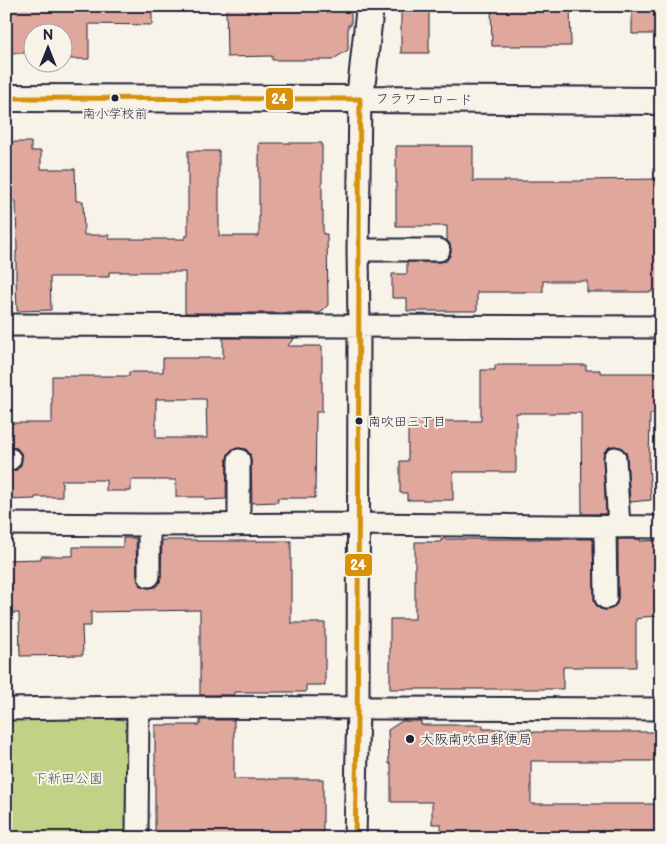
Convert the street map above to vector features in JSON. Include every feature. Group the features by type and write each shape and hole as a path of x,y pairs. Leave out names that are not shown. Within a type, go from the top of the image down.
{"street":[{"path":"355,838 358,707 358,250 360,98 370,6"},
{"name":"フラワーロード","path":"6,98 360,98 661,101"},
{"path":"358,250 439,250"},
{"path":"6,325 661,327"},
{"path":"606,598 615,458"},
{"path":"239,460 239,525"},
{"path":"6,524 358,524 661,527"},
{"path":"149,525 149,576"},
{"path":"137,838 138,707"},
{"path":"6,709 358,707 661,709"}],"green space":[{"name":"下新田公園","path":"6,717 120,718 129,727 129,838 6,838"}],"building":[{"path":"6,6 152,6 152,25 89,24 89,59 72,59 72,22 22,22 22,53 6,53"},
{"path":"226,6 351,6 351,25 348,25 348,50 332,60 272,60 272,56 227,57"},
{"path":"401,6 429,6 429,53 401,53"},
{"path":"491,6 570,6 571,46 492,46"},
{"path":"632,6 661,6 661,34 632,34"},
{"path":"6,142 31,142 31,151 41,151 41,169 75,169 76,201 83,201 84,235 109,235 109,239 185,239 185,236 188,236 188,151 219,151 219,236 259,236 259,143 322,143 322,211 323,234 327,234 328,305 320,313 185,313 185,272 109,272 109,277 50,277 51,310 17,311 16,201 6,201"},
{"path":"396,146 473,146 473,181 661,179 661,290 652,290 652,292 587,292 587,281 543,281 543,292 477,292 477,311 407,311 407,298 392,298 392,274 407,274 407,262 447,261 451,250 447,240 447,226 396,226"},
{"path":"223,338 295,338 287,346 322,346 322,412 316,412 315,498 277,498 278,502 252,503 250,454 246,449 239,448 232,449 228,454 226,499 205,500 205,497 176,497 176,480 131,480 131,491 106,491 106,480 62,480 62,497 6,500 6,472 17,470 21,465 22,459 21,453 17,448 6,446 6,423 52,423 52,376 129,376 129,372 163,372 163,358 223,358","holes":["156,399 206,399 207,438 156,438"]},
{"path":"495,365 586,365 586,370 600,370 600,373 661,373 661,414 650,414 649,464 651,500 630,502 626,452 621,447 609,447 604,452 603,458 606,514 582,514 581,413 516,413 516,472 453,472 453,500 407,500 407,493 400,493 400,461 408,461 408,421 481,421 481,370 495,370"},
{"path":"123,538 136,538 138,582 142,587 149,588 156,587 160,582 162,540 291,541 291,623 325,623 325,685 306,685 306,692 234,692 234,695 200,695 200,610 91,612 91,626 82,626 83,655 20,656 19,613 6,613 6,560 41,559 41,556 73,556 73,547 123,547"},
{"path":"441,539 593,539 594,599 600,609 606,610 613,608 617,604 618,539 661,540 661,616 636,619 636,667 563,667 563,689 390,689 390,619 415,619 415,542 441,542"},
{"path":"200,720 234,720 234,779 323,779 323,838 155,838 155,725 200,725"},
{"path":"402,721 421,721 421,725 483,725 483,729 531,729 531,732 655,732 655,761 531,761 531,804 656,804 656,838 441,838 441,824 432,824 432,802 391,802 391,764 389,764 388,730"}],"transit line":[{"name":"24","path":"6,98 360,99 358,653 355,838"}],"place":[{"name":"南小学校前","path":"115,98"},
{"name":"南吹田三丁目","path":"359,421"},
{"name":"大阪南吹田郵便局","path":"410,739"}]}
